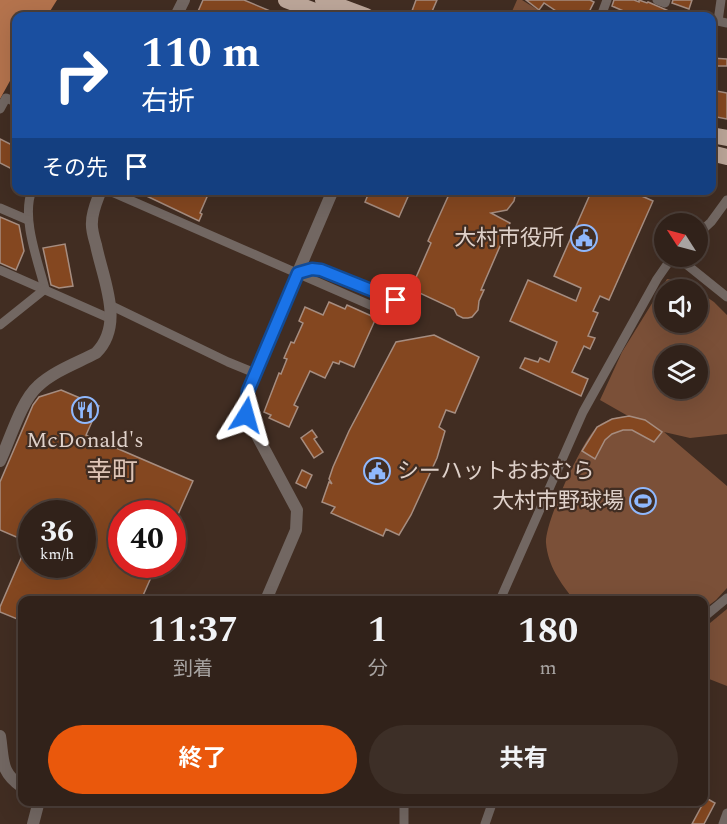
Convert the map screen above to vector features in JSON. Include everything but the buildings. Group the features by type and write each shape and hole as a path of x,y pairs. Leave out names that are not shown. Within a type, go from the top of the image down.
{"highway":[{"path":"286,0 318,12"},
{"path":"323,0 355,12"}],"street":[{"path":"657,0 665,3 666,0"},
{"path":"721,0 717,21 727,23"},
{"path":"0,109 6,98 12,100"},
{"path":"30,195 28,220 45,290"},
{"path":"0,460 29,397 37,387 48,378 96,353 111,330 110,305 91,224 99,195"},
{"path":"119,195 298,273 395,315 401,302 321,270 312,269 298,273"},
{"path":"268,596 298,522 297,510 290,493 246,415 248,391 331,195"},
{"path":"708,225 727,200"},
{"path":"0,208 28,220"},
{"path":"502,596 583,412 666,267"},
{"path":"688,267 727,297"},
{"path":"0,270 111,319"},
{"path":"0,325 45,290"},
{"path":"110,305 228,362 255,372"},
{"path":"708,614 727,598"},
{"path":"0,736 5,771 18,784"},
{"path":"33,824 38,806"},
{"path":"404,806 404,824"},
{"path":"485,824 492,806"},
{"path":"723,824 727,813"}],"shaded area":[{"path":"0,0 57,0 50,12 12,12 12,77 0,99"},
{"path":"517,0 522,0 538,10 537,12 512,12"},
{"name":"大村市野球場","path":"708,298 714,302 727,315 727,434 690,438 664,432 727,486 727,588 708,606 708,596 571,596 549,559 547,533 574,463 598,426 612,419 628,416 600,400 622,352 654,300 654,333 708,333"},
{"path":"727,609 727,686 708,679 708,625"}],"place":[{"name":"大村市役所","path":"584,238"},
{"name":"McDonald's","path":"85,410"},
{"name":"シーハットおおむら","path":"377,471"},
{"name":"大村市野球場","path":"643,501"}],"district":[{"name":"幸町","path":"112,472"}],"route":[{"path":"246,415 245,404 248,391 298,273 312,269 321,270 396,300"}]}
